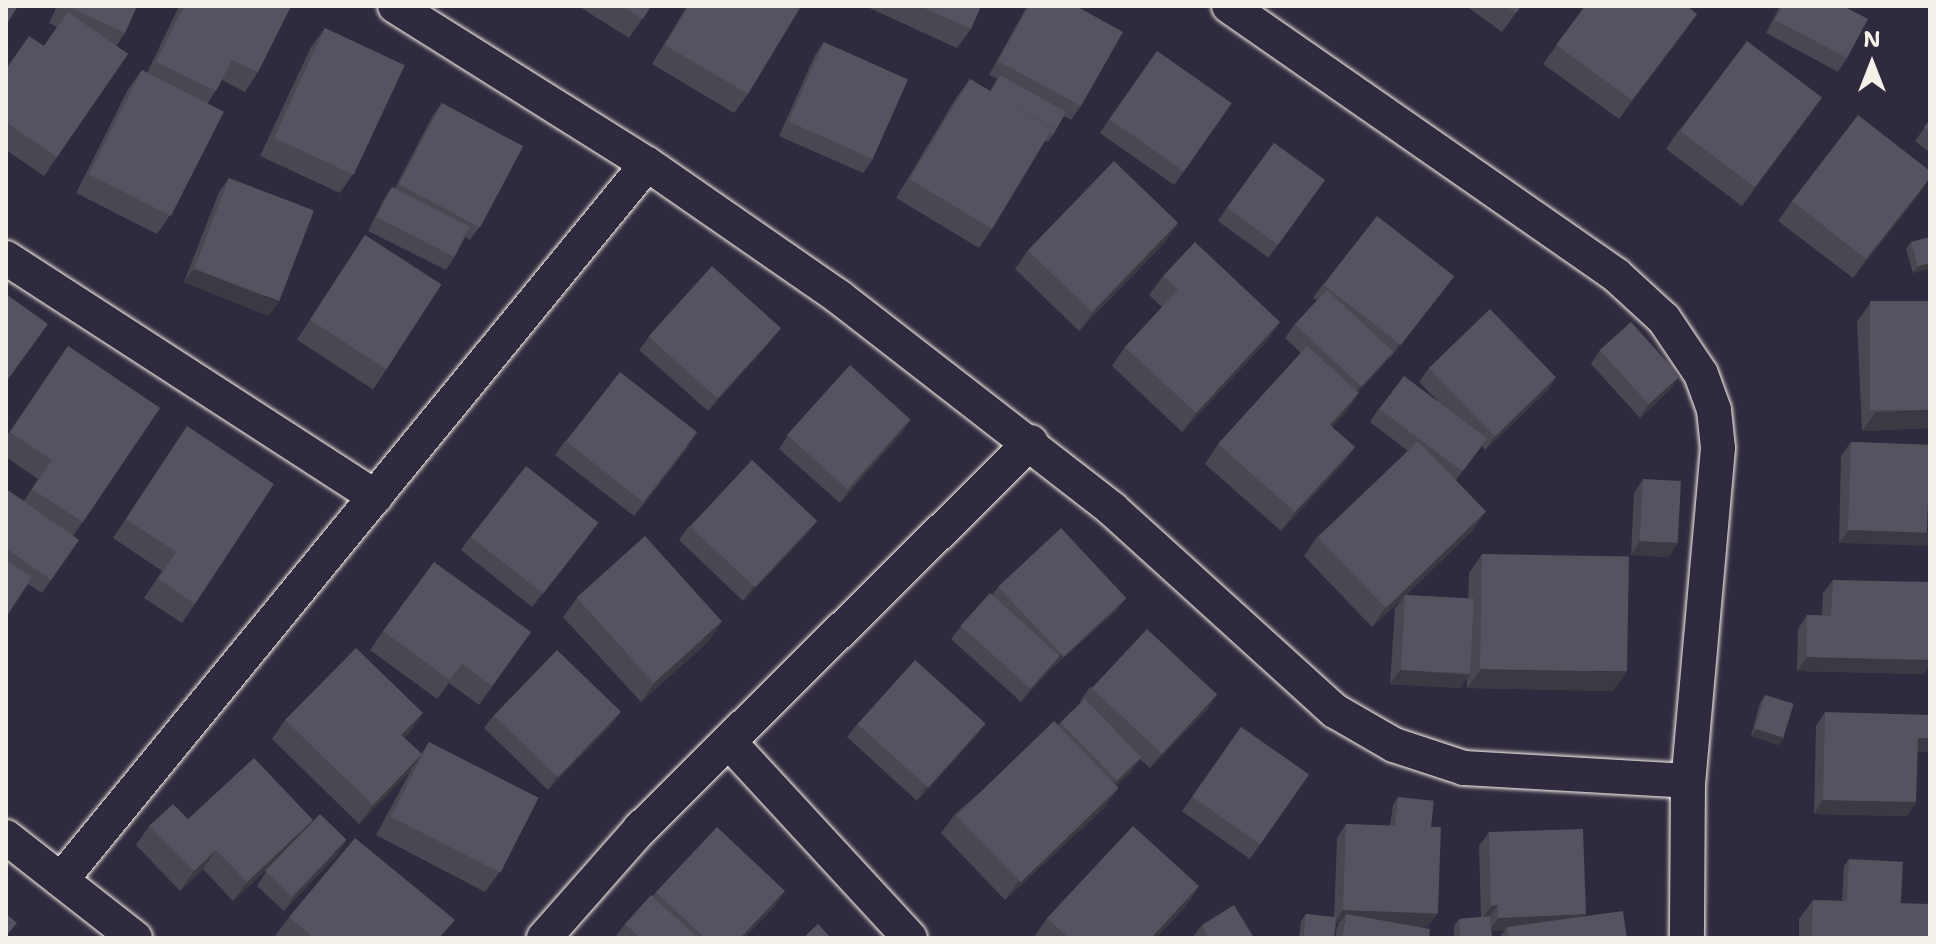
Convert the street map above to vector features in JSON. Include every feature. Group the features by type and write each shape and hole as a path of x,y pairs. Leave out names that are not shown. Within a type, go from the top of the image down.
{"street":[{"path":"395,6 647,164 839,297 1031,442 1335,711 1394,745 1464,768 1688,781"},
{"path":"1229,6 1616,275 1664,319 1701,374 1714,410 1718,448 1688,781 1687,938"},
{"path":"61,880 647,164"},
{"path":"6,258 375,497"},
{"path":"544,938 640,829 1031,442"},
{"path":"730,743 910,938"},
{"path":"6,837 135,938"}],"building":[{"path":"6,6 18,6 6,25"},
{"path":"67,6 137,6 125,33"},
{"path":"184,6 291,6 258,72 232,60 216,91 156,62"},
{"path":"622,6 651,6 643,19"},
{"path":"689,6 801,6 748,94 665,45"},
{"path":"920,6 981,6 971,29"},
{"path":"1029,6 1076,6 1123,32 1081,106 998,61"},
{"path":"1506,6 1521,6 1516,13"},
{"path":"1585,6 1687,6 1697,14 1632,100 1556,45"},
{"path":"1782,6 1843,6 1868,19 1847,58 1775,20"},
{"path":"68,12 128,54 57,157 6,122 6,69 29,36 44,46"},
{"path":"325,28 405,65 354,175 274,138"},
{"path":"1747,41 1822,98 1755,187 1680,130"},
{"path":"824,42 908,79 873,159 789,121"},
{"path":"1157,51 1232,103 1184,171 1109,119"},
{"path":"142,70 224,112 171,216 89,174"},
{"path":"1000,75 1066,112 1053,135 1050,133 1053,128 991,92"},
{"path":"970,79 1052,128 992,229 910,179"},
{"path":"442,103 523,146 480,227 399,184"},
{"path":"1858,115 1930,171 1930,178 1866,259 1792,201"},
{"path":"1274,143 1325,180 1278,245 1227,208"},
{"path":"1114,161 1178,223 1092,312 1028,250"},
{"path":"229,178 314,211 279,301 194,269"},
{"path":"392,187 470,226 454,257 377,217"},
{"path":"1377,216 1454,276 1401,345 1323,285"},
{"path":"365,235 441,285 386,369 310,320"},
{"path":"1930,237 1930,263 1918,266 1911,242"},
{"path":"1195,242 1280,322 1196,413 1125,347 1178,290 1163,276"},
{"path":"712,266 781,328 718,399 648,337"},
{"path":"1327,290 1394,352 1361,386 1295,324"},
{"path":"6,294 48,324 6,382"},
{"path":"1870,301 1930,301 1930,410 1870,410"},
{"path":"1490,309 1556,377 1495,436 1429,368"},
{"path":"1631,322 1680,376 1649,404 1600,350"},
{"path":"68,346 160,408 83,522 32,489 52,460 10,432"},
{"path":"1307,346 1359,393 1330,425 1355,447 1295,512 1218,444"},
{"path":"850,365 910,419 847,489 787,435"},
{"path":"620,372 697,432 643,502 566,441"},
{"path":"1404,376 1487,439 1462,471 1379,409"},
{"path":"187,426 274,484 195,604 158,579 176,552 126,519"},
{"path":"1418,441 1486,511 1386,608 1318,538"},
{"path":"1851,442 1930,445 1927,533 1848,530"},
{"path":"752,460 817,521 755,587 690,527"},
{"path":"526,466 598,523 543,594 471,537"},
{"path":"1643,479 1681,481 1678,543 1640,541"},
{"path":"6,489 79,540 51,580 6,548"},
{"path":"1061,528 1126,598 1064,657 998,587"},
{"path":"645,536 722,621 654,683 577,598"},
{"path":"1482,554 1629,557 1627,672 1480,669"},
{"path":"6,560 32,577 6,617"},
{"path":"434,562 531,632 492,686 462,664 450,680 383,631"},
{"path":"1833,580 1930,582 1930,660 1807,657 1807,615 1831,616"},
{"path":"990,593 1060,656 1030,689 961,626"},
{"path":"1405,595 1474,599 1470,674 1401,670"},
{"path":"1147,629 1217,694 1162,754 1092,688"},
{"path":"356,648 423,713 401,735 422,754 373,805 285,720"},
{"path":"557,650 621,712 558,777 494,715"},
{"path":"915,660 986,724 928,787 857,724"},
{"path":"1765,695 1794,704 1783,737 1755,728"},
{"path":"1085,699 1141,757 1117,781 1061,723"},
{"path":"1825,712 1930,715 1930,738 1918,738 1916,802 1823,800"},
{"path":"1054,721 1119,788 1021,882 956,815"},
{"path":"1241,727 1309,775 1260,844 1192,797"},
{"path":"429,742 539,798 500,873 391,817"},
{"path":"254,758 313,820 247,882 216,850 194,871 149,826 173,804 188,819"},
{"path":"1398,797 1434,801 1431,830 1395,826"},
{"path":"320,814 347,840 292,897 265,871"},
{"path":"1346,824 1441,827 1438,913 1343,910"},
{"path":"1133,826 1199,886 1151,938 1069,938 1047,918"},
{"path":"717,827 785,891 740,938 705,938 656,892"},
{"path":"1583,829 1586,914 1498,918 1498,905 1491,906 1489,832"},
{"path":"355,838 455,920 439,938 314,938 289,917"},
{"path":"1849,859 1903,862 1901,905 1847,902"},
{"path":"651,895 698,938 641,938 625,924"},
{"path":"1813,900 1929,904 1928,938 1812,938"},
{"path":"1234,905 1254,938 1209,938 1202,925"},
{"path":"1623,911 1627,938 1508,938 1507,927"},
{"path":"6,914 17,923 6,936"},
{"path":"1306,914 1336,917 1334,938 1303,938"},
{"path":"1346,914 1430,929 1429,938 1342,938"},
{"path":"1490,916 1492,938 1460,938 1459,919"},
{"path":"818,924 831,938 803,938"}]}
